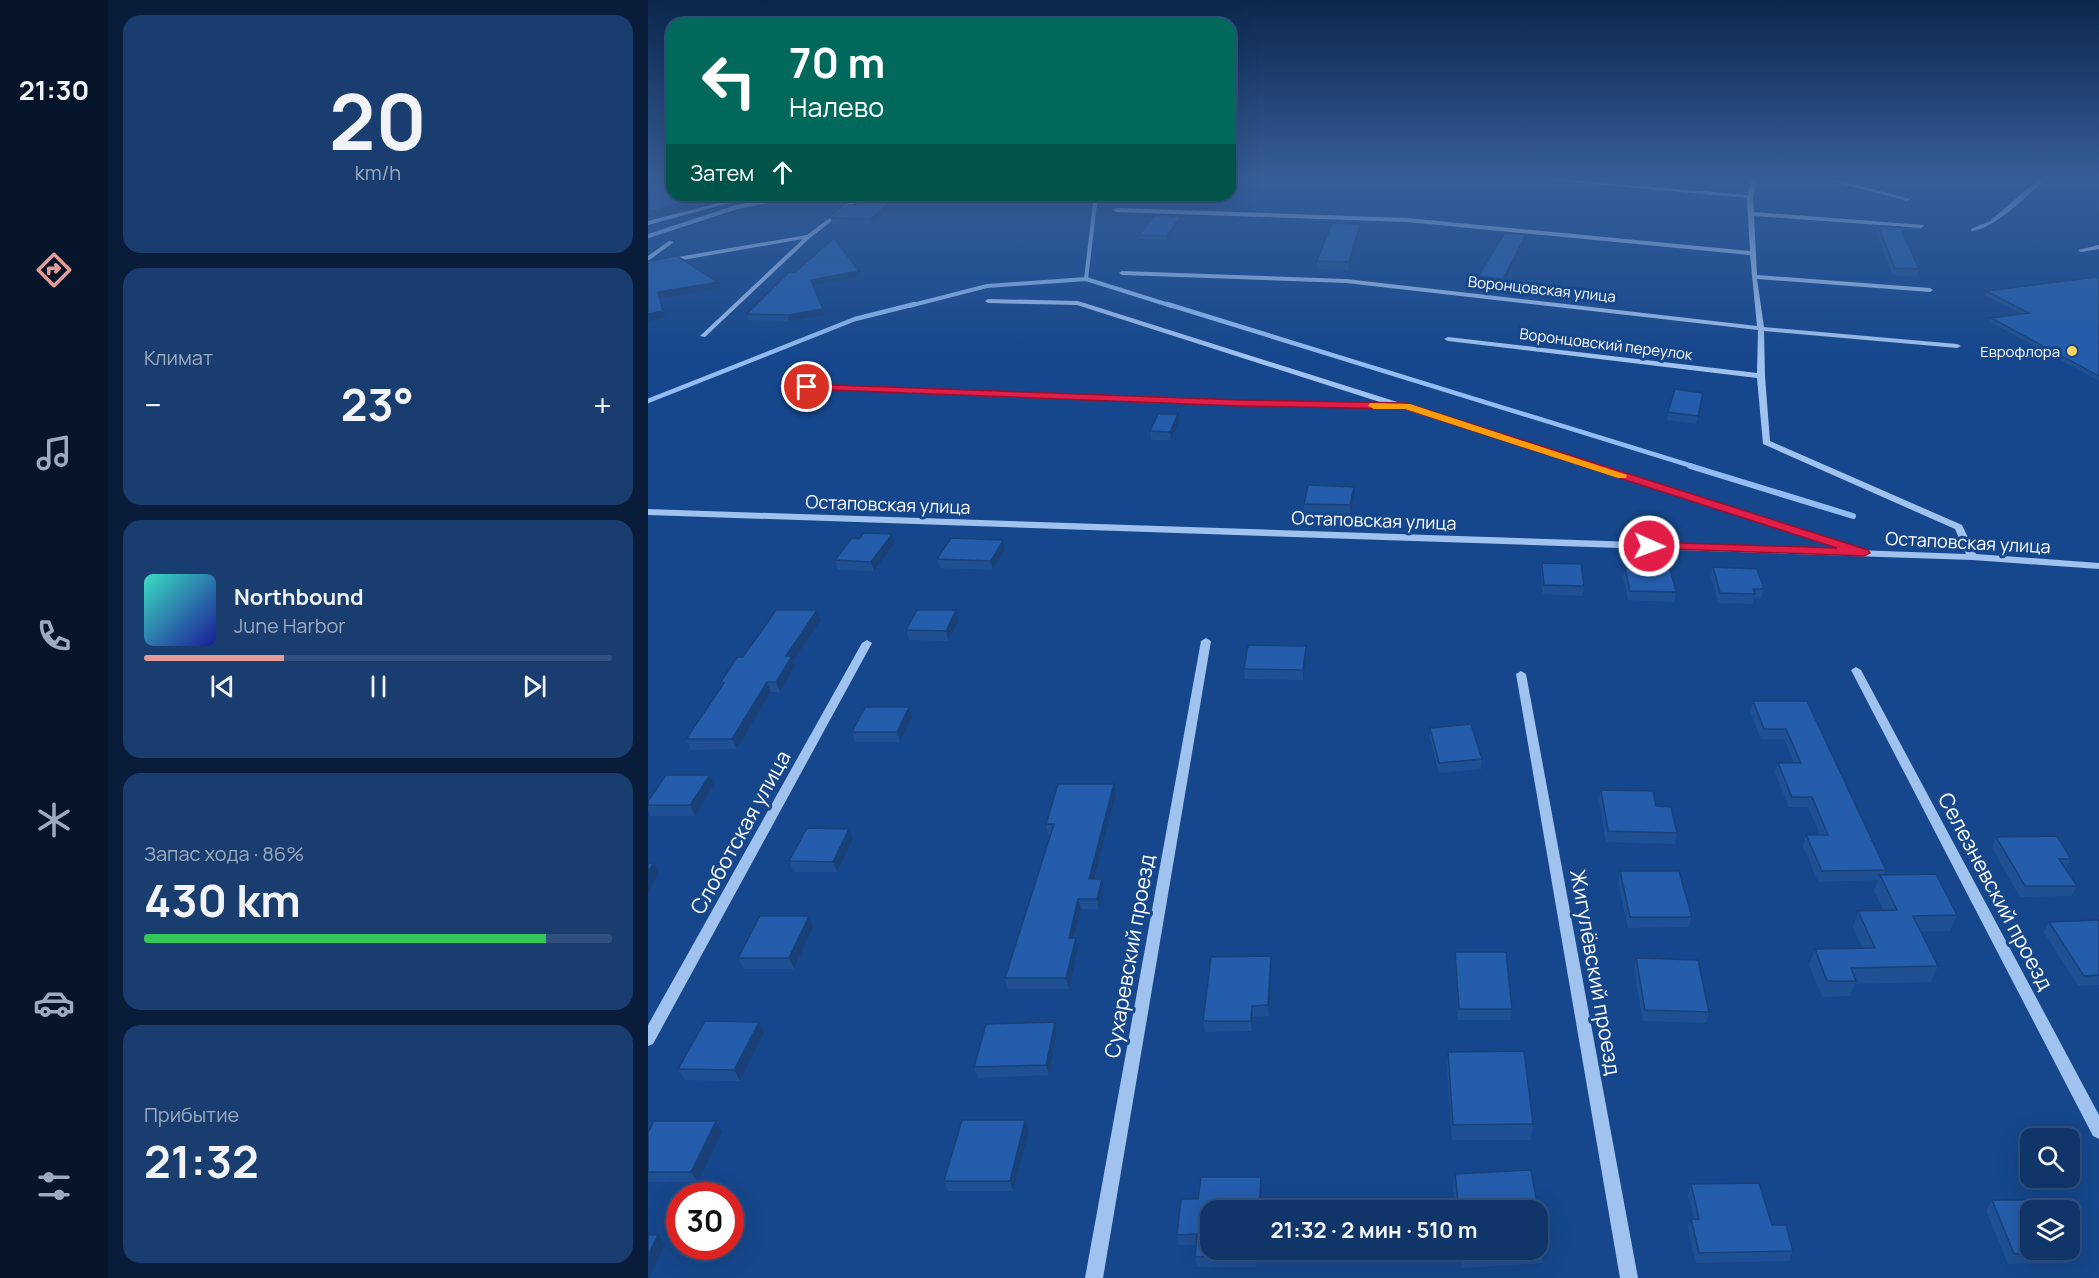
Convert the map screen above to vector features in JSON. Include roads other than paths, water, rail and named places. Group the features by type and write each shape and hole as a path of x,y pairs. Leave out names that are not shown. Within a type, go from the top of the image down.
{"street":[{"path":"648,264 794,239"},
{"path":"703,336 806,239"},
{"path":"1602,239 1753,253"},
{"path":"1753,239 1754,277 1761,329 1761,376 1766,442 1959,527 1972,557"},
{"path":"648,259 671,242"},
{"path":"2081,250 2099,247"},
{"name":"Воронцовская улица","path":"1122,273 1346,281 1761,329 1957,346"},
{"path":"1754,277 1930,290"},
{"path":"988,302 1078,303 1864,553"},
{"name":"Воронцовский переулок","path":"1448,339 1761,376"},
{"path":"784,386 1240,403 1406,406"},
{"name":"Остаповская улица","path":"648,512 1972,557 2099,566"},
{"name":"Сухаревский проезд","path":"1094,1278 1206,641"},
{"name":"Слоботская улица","path":"648,1039 867,643"},
{"name":"Селезневский проезд","path":"1856,670 2099,1131"},
{"name":"Жигулёвский проезд","path":"1521,674 1629,1278"}],"waterway":[{"path":"1086,279 1091,239"},
{"path":"909,306 987,286 1086,279"},
{"path":"1086,279 1172,306"},
{"path":"648,401 855,319 915,304"},
{"path":"1167,304 1695,467"},
{"path":"1690,466 1853,516"}],"place":[{"name":"Еврофлора","path":"2072,351"}]}
